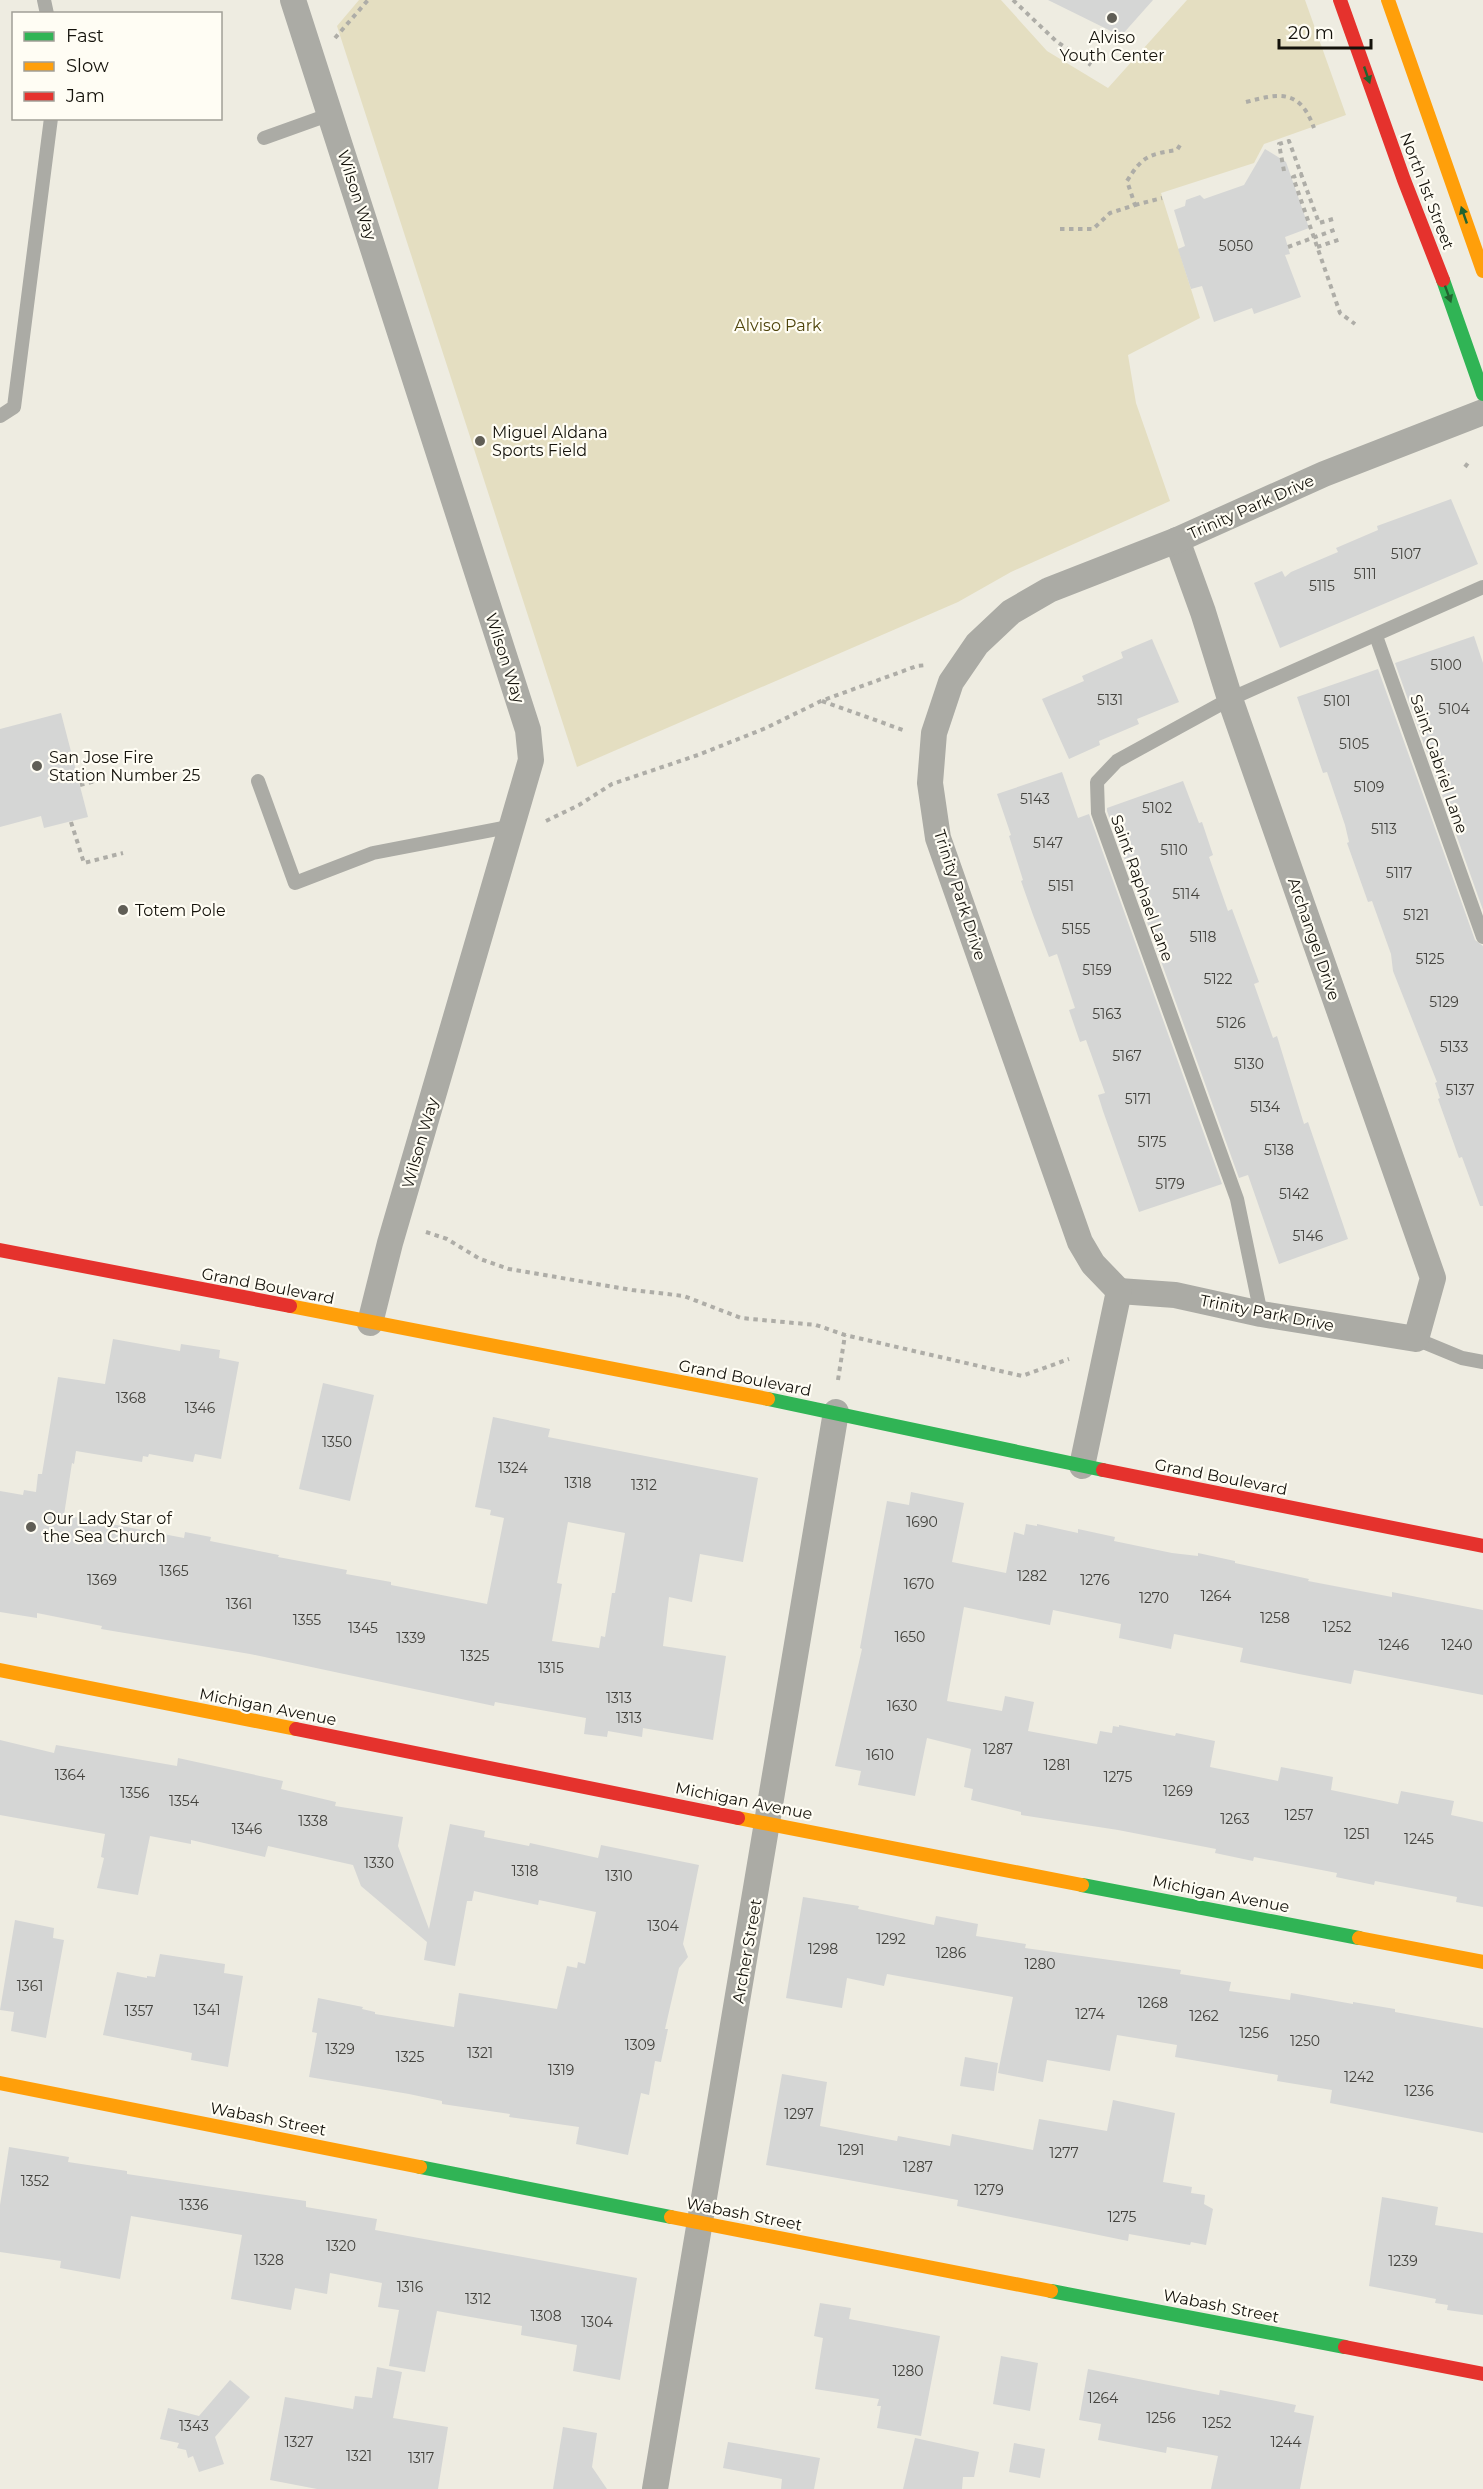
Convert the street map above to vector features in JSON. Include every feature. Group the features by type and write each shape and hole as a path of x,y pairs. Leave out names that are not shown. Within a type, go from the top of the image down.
{"street":[{"name":"Wilson Way","path":"293,0 528,730 531,760 390,1244 370,1323"},
{"name":"North 1st Street","path":"1340,0 1483,394"},
{"name":"North 1st Street","path":"1388,0 1483,271"},
{"name":"Trinity Park Drive","path":"1416,1339 1261,1314 1175,1295 1119,1291 1093,1264 1080,1242 938,838 930,783 931,763 934,733 951,682 977,644 1011,612 1049,590 1177,540 1324,474 1483,412"},
{"name":"Archangel Drive","path":"1177,540 1203,612 1230,699 1433,1278 1416,1339"},
{"name":"Grand Boulevard","path":"0,1250 836,1412 1082,1466 1483,1546"},
{"path":"1082,1466 1119,1291"},
{"name":"Archer Street","path":"655,2489 836,1412"},
{"name":"Michigan Avenue","path":"0,1670 768,1824 1483,1962"},
{"name":"Wabash Street","path":"0,2083 700,2223 1483,2374"}],"lane":[{"path":"264,138 331,114"},
{"path":"0,416 14,407 51,120"},
{"name":"Saint Raphael Lane","path":"1261,1314 1237,1199 1098,813 1097,782 1117,761 1230,699 1483,587"},
{"name":"Saint Gabriel Lane","path":"1376,636 1483,937"},
{"path":"258,781 295,883 373,853 513,826"},
{"path":"1416,1339 1462,1358 1483,1362"}],"path":[{"path":"334,39 368,0"},
{"path":"1013,0 1056,41 1090,65"},
{"path":"1246,102 1275,94 1294,99 1309,113 1314,128"},
{"path":"1284,171 1279,144 1289,141 1319,223 1333,219"},
{"path":"1135,205 1127,181 1140,161 1156,153 1177,150 1182,142"},
{"path":"1301,174 1293,177 1313,237 1340,312 1355,324"},
{"path":"1060,229 1092,229 1110,213 1162,198"},
{"path":"1288,247 1337,229"},
{"path":"1317,247 1341,239"},
{"path":"546,821 579,805 612,784 756,732 821,701 917,666 930,665"},
{"path":"821,701 903,730"},
{"path":"80,785 99,780"},
{"path":"71,822 84,863 123,853"},
{"path":"426,1232 447,1239 480,1259 509,1269 632,1290 684,1296 741,1318 816,1325 845,1335 1022,1376 1069,1359"},
{"path":"837,1387 845,1335"}],"green space":[{"name":"Alviso Park","path":"359,0 1001,0 1047,51 1108,88 1187,0 1305,0 1346,115 1264,144 1254,163 1161,193 1200,318 1128,355 1136,403 1170,501 1011,572 958,602 577,767 337,26"}],"building":[{"name":"Alviso Youth Center","path":"1048,0 1153,0 1121,36"},
{"path":"1265,149 1286,162 1309,228 1285,237 1290,254 1285,255 1301,297 1254,314 1252,308 1214,322 1202,286 1191,289 1178,249 1185,246 1174,210 1185,206 1186,200 1200,195 1204,199 1244,185"},
{"path":"1451,499 1478,564 1280,648 1254,583 1282,571 1285,577 1291,572 1338,552 1336,548 1378,530 1377,526"},
{"path":"1474,636 1483,663 1483,910 1395,663"},
{"path":"1152,639 1179,702 1137,719 1139,724 1099,741 1100,745 1069,759 1042,699 1084,681 1082,676 1123,658 1121,652"},
{"path":"1378,669 1475,940 1483,946 1483,1206 1480,1206 1462,1157 1459,1158 1438,1099 1440,1098 1435,1083 1437,1082 1393,971 1391,954 1372,901 1368,902 1347,843 1349,842 1345,825 1327,772 1323,773 1297,697"},
{"name":"San Jose Fire Station Number 25","path":"61,713 88,817 44,828 41,816 0,827 0,729"},
{"path":"1062,772 1078,818 1089,814 1222,1184 1139,1212 1098,1095 1105,1093 1086,1040 1080,1042 1069,1010 1075,1008 1057,954 1049,957 1033,915 1021,881 1023,880 1009,836 1011,835 997,794"},
{"path":"1183,781 1199,823 1202,822 1213,855 1209,857 1228,911 1232,909 1259,982 1254,984 1273,1038 1277,1036 1304,1124 1308,1122 1348,1239 1279,1264 1248,1175 1239,1178 1107,811 1107,808"},
{"path":"113,1339 180,1351 181,1344 220,1350 219,1358 239,1362 221,1459 195,1454 193,1462 149,1454 148,1457 143,1456 142,1462 76,1451 64,1515 184,1538 185,1532 211,1537 210,1541 347,1570 346,1574 391,1582 391,1585 487,1604 504,1518 490,1515 491,1510 475,1507 493,1417 550,1429 548,1437 758,1478 743,1562 700,1554 692,1602 669,1597 663,1646 726,1656 713,1740 643,1728 642,1737 608,1731 607,1737 584,1734 586,1718 495,1702 494,1706 250,1654 101,1629 102,1626 37,1613 37,1618 0,1612 0,1491 23,1495 24,1490 36,1492 38,1474 42,1474 58,1377 105,1384","holes":["568,1522 625,1533 615,1593 612,1593 605,1637 601,1636 599,1648 552,1641 562,1584 557,1583"]},
{"path":"323,1383 374,1395 350,1501 299,1489"},
{"path":"911,1492 964,1503 952,1562 1006,1573 1014,1532 1024,1535 1026,1524 1037,1526 1037,1524 1078,1533 1078,1529 1115,1537 1114,1541 1172,1553 1198,1556 1198,1553 1309,1579 1308,1581 1392,1597 1392,1592 1483,1610 1483,1695 1354,1670 1351,1684 1299,1674 1240,1662 1243,1648 1174,1634 1171,1649 1119,1638 1121,1624 1053,1610 1050,1625 964,1607 947,1701 1002,1711 1005,1696 1034,1702 1028,1731 1097,1744 1100,1731 1112,1733 1113,1726 1119,1727 1119,1725 1175,1736 1176,1733 1215,1741 1210,1767 1278,1781 1281,1767 1333,1777 1331,1790 1398,1804 1401,1791 1454,1801 1451,1815 1483,1822 1483,1907 1456,1902 1457,1897 1375,1881 1374,1885 1336,1877 1337,1873 1254,1857 1253,1861 1215,1853 1216,1849 1118,1830 1021,1815 1021,1812 971,1800 973,1789 964,1787 971,1749 927,1738 915,1796 858,1785 861,1771 835,1766 862,1649 860,1648 887,1501 909,1505"},
{"path":"0,1740 54,1753 56,1745 177,1766 178,1758 283,1781 281,1789 336,1802 335,1806 403,1817 398,1846 429,1929 450,1824 485,1831 484,1837 529,1846 530,1843 598,1858 601,1845 699,1865 683,1944 688,1957 679,1968 665,2029 668,2029 661,2062 655,2061 649,2095 641,2093 628,2155 576,2144 579,2127 509,2117 510,2114 442,2104 442,2101 409,2094 309,2077 317,2033 312,2032 318,1998 363,2007 362,2009 375,2012 375,2014 454,2027 459,1993 557,2009 567,1966 577,1968 578,1962 585,1964 596,1912 539,1900 538,1905 474,1891 472,1901 467,1901 455,1966 424,1960 427,1942 361,1886 353,1865 268,1846 265,1857 191,1840 191,1844 150,1836 138,1895 97,1888 104,1858 101,1857 105,1834 0,1815"},
{"path":"803,1897 859,1906 858,1909 934,1925 936,1916 978,1924 976,1936 1026,1944 1025,1948 1181,1970 1180,1974 1231,1982 1229,1991 1290,2000 1291,1993 1353,2004 1353,2002 1483,2028 1483,2133 1330,2103 1332,2090 1277,2081 1278,2075 1175,2057 1177,2045 1117,2035 1110,2071 1047,2060 1043,2082 998,2073 1013,1997 887,1974 884,1986 847,1978 842,2008 786,1998"},
{"path":"15,1920 54,1928 53,1938 64,1940 46,2038 11,2031 14,2012 0,2010"},
{"path":"160,1954 225,1964 224,1973 243,1976 228,2067 191,2060 192,2053 103,2035 117,1972 147,1978 147,1976 155,1977"},
{"path":"965,2057 998,2063 994,2091 960,2086"},
{"path":"782,2074 827,2082 820,2126 897,2141 898,2136 950,2146 952,2134 1033,2150 1039,2119 1107,2131 1113,2100 1175,2113 1163,2182 1192,2187 1191,2193 1205,2195 1204,2204 1213,2209 1206,2245 1191,2242 1190,2245 1129,2234 1128,2241 957,2206 958,2200 766,2165"},
{"path":"9,2147 69,2157 68,2162 127,2171 127,2174 306,2201 306,2207 377,2219 375,2230 637,2278 620,2380 573,2371 577,2345 521,2335 522,2326 437,2311 425,2372 389,2366 399,2310 378,2307 382,2283 330,2273 327,2294 295,2288 291,2310 231,2299 242,2235 131,2216 120,2279 60,2268 61,2261 0,2252 0,2205"},
{"path":"1382,2197 1438,2207 1435,2225 1483,2233 1483,2315 1447,2310 1448,2305 1435,2303 1436,2299 1369,2286"},
{"path":"820,2303 851,2308 849,2319 940,2336 921,2436 877,2428 881,2406 877,2406 879,2399 815,2389 823,2338 814,2336"},
{"path":"1001,2356 1038,2363 1030,2411 993,2404"},
{"path":"377,2367 402,2372 393,2418 448,2427 438,2489 317,2489 270,2480 285,2397 353,2409 355,2396 372,2398"},
{"path":"1088,2369 1219,2395 1220,2390 1296,2405 1294,2412 1314,2416 1300,2489 1211,2489 1218,2456 1167,2447 1166,2453 1098,2440 1101,2424 1079,2420"},
{"path":"230,2380 250,2397 215,2437 224,2464 199,2472 193,2456 188,2458 186,2450 177,2448 179,2443 160,2439 168,2408 199,2416"},
{"path":"563,2427 597,2433 592,2467 607,2489 553,2489"},
{"path":"915,2438 979,2452 974,2477 963,2477 962,2489 903,2489"},
{"path":"728,2442 820,2458 814,2489 781,2489 782,2479 723,2468"},
{"path":"1014,2443 1045,2449 1040,2478 1009,2472"}],"traffic: fast":[{"path":"1443,280 1483,394"},
{"path":"768,1399 1103,1470"},
{"path":"1082,1885 1359,1938"},
{"path":"420,2167 671,2217"},
{"path":"1051,2291 1345,2347"}],"traffic: slow":[{"path":"1388,0 1483,271"},
{"path":"290,1306 768,1399"},
{"path":"0,1670 296,1729"},
{"path":"738,1818 1082,1885"},
{"path":"1359,1938 1483,1962"},
{"path":"0,2083 420,2167"},
{"path":"671,2217 1051,2291"}],"traffic: jam":[{"path":"1340,0 1404,180 1443,280"},
{"path":"0,1250 290,1306"},
{"path":"1103,1470 1483,1546"},
{"path":"296,1729 738,1818"},
{"path":"1345,2347 1483,2374"}],"place":[{"name":"Alviso Youth Center","path":"1112,18"},
{"name":"Miguel Aldana Sports Field","path":"480,441"},
{"name":"San Jose Fire Station Number 25","path":"37,766"},
{"name":"Totem Pole","path":"123,910"},
{"name":"Our Lady Star of the Sea Church","path":"31,1527"}]}
